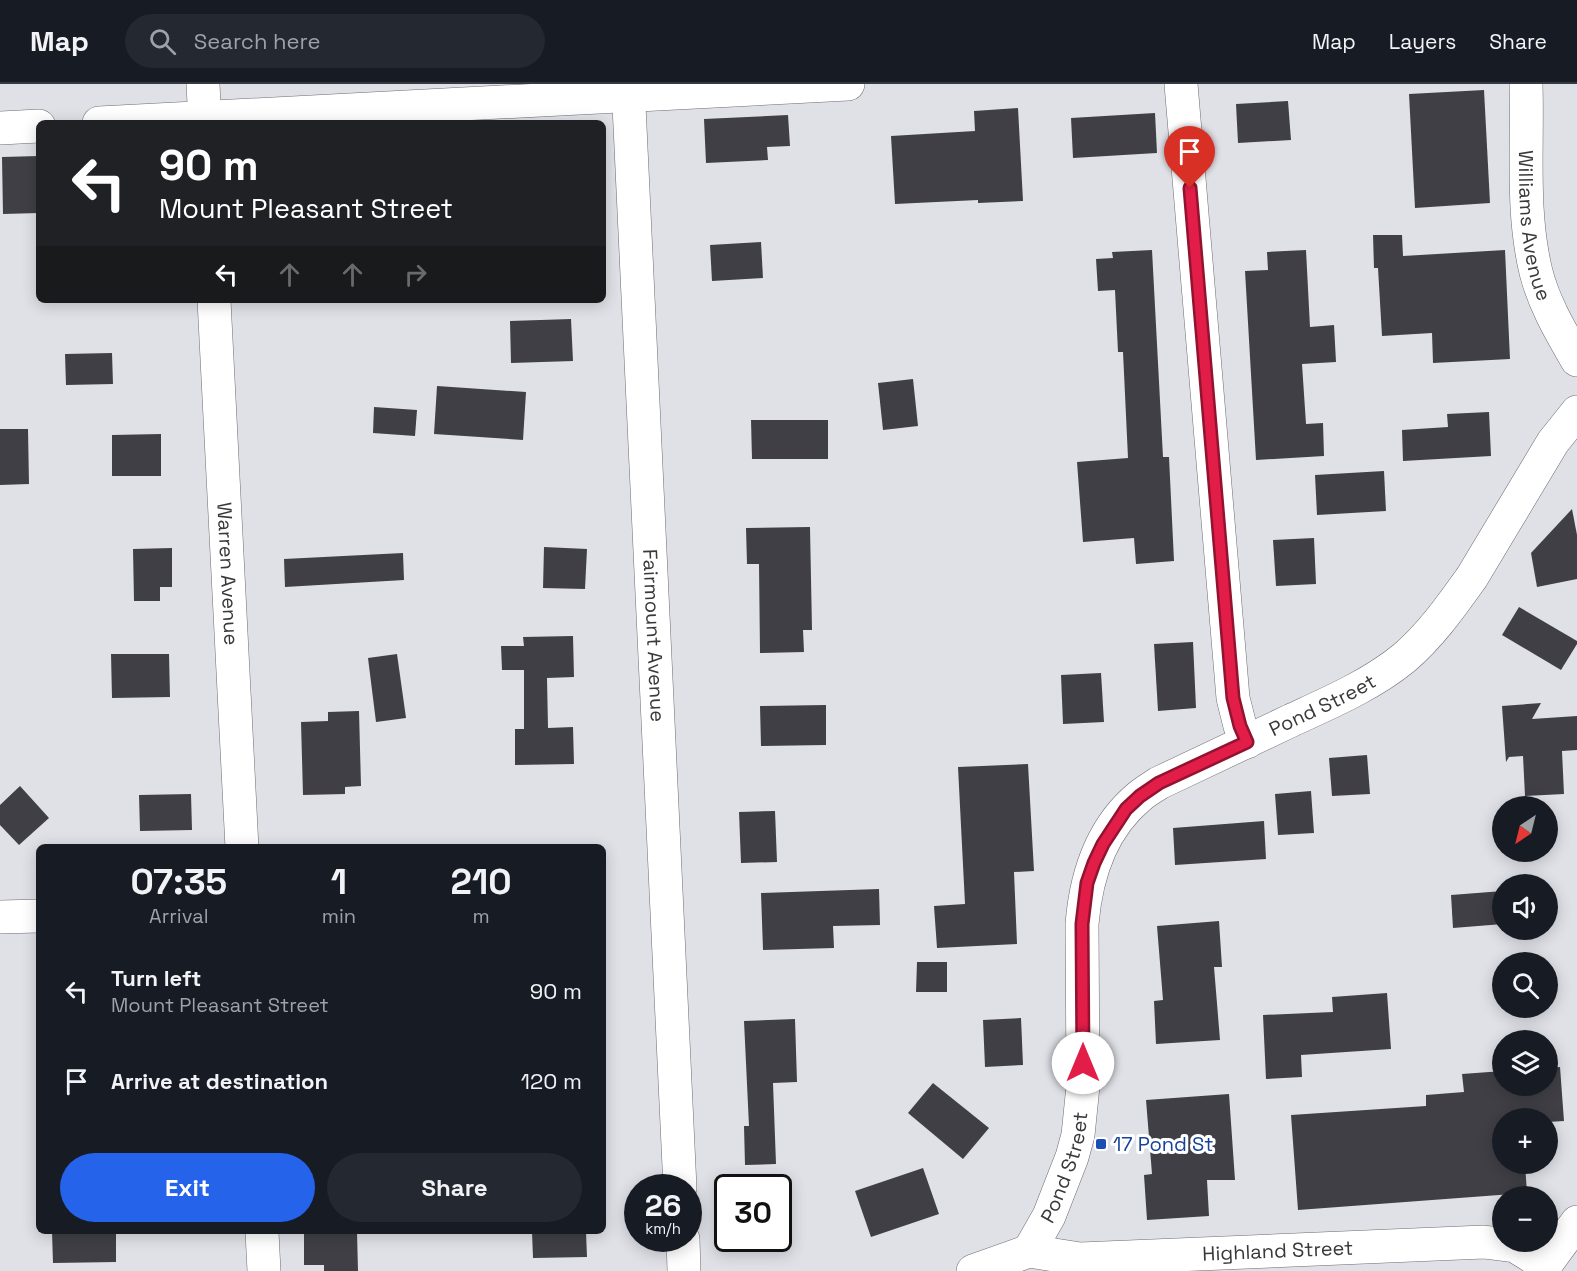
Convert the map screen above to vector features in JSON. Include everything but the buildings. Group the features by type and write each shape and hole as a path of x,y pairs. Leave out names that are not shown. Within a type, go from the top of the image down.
{"street":[{"path":"203,84 205,120 628,90 848,84"},
{"path":"1181,84 1233,698 1240,726 1247,742"},
{"name":"Williams Avenue","path":"1526,84 1528,224 1532,252 1537,274 1555,321 1577,360"},
{"name":"Fairmount Avenue","path":"628,90 679,1174"},
{"path":"0,128 36,126"},
{"name":"Warren Avenue","path":"214,303 242,844"},
{"name":"Pond Street","path":"1029,1251 1049,1216 1072,1157 1079,1127 1083,1086 1082,924 1087,883 1094,863 1113,826 1126,809 1159,783 1352,692 1406,656 1425,637 1462,590 1553,442 1577,412"},
{"path":"0,917 36,916"},
{"path":"1543,1268 1577,1222"},
{"path":"262,1234 264,1271"},
{"name":"Highland Street","path":"973,1271 1029,1251 1080,1258 1484,1242 1515,1246 1543,1268"},
{"path":"683,1252 684,1271"}],"place":[{"name":"17 Pond St","path":"1101,1144"}],"route":[{"path":"1083,1063 1082,924 1084,902 1087,883 1103,844 1126,809 1140,796 1159,783 1247,742 1240,726 1233,698 1190,188"}]}
